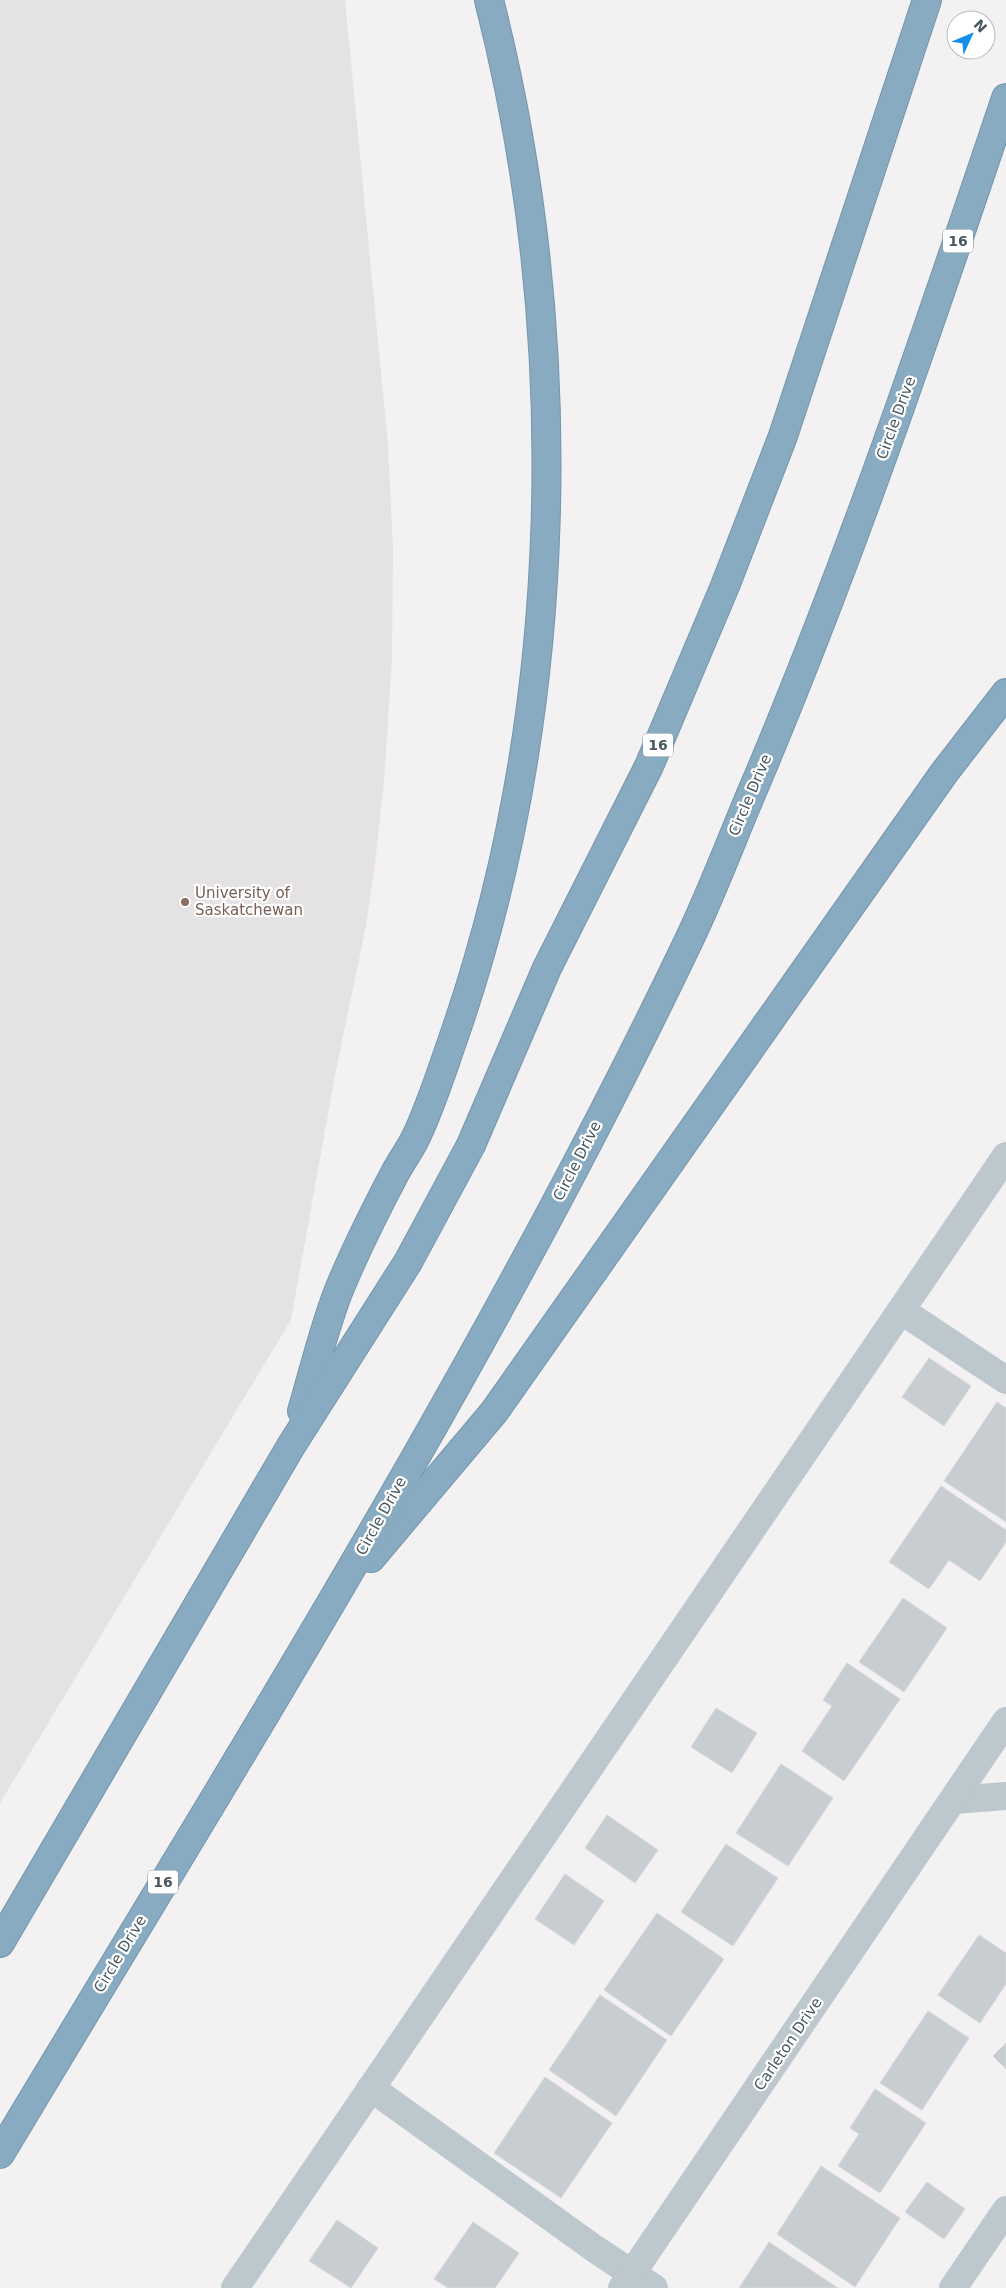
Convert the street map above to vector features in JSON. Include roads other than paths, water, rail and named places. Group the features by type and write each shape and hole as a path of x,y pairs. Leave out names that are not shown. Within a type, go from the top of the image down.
{"highway":[{"path":"292,1446 340,1288 394,1175 414,1141 454,1035 472,978 500,873 513,812 529,710 536,655 545,542 546,414 536,259 530,214 520,148 489,0"},
{"name":"16","path":"0,1943 292,1446 408,1262 471,1145 547,968 649,766 725,586 783,436 926,0"},
{"name":"Circle Drive","path":"0,2154 327,1611 546,1224 691,936 809,657 909,384 1006,98"},
{"path":"327,1611 494,1412 944,773 1006,693"}],"street":[{"path":"235,2288 1006,1156"},
{"path":"902,1311 1006,1380"},
{"name":"Carleton Drive","path":"636,2283 1006,1721"},
{"path":"954,1800 1006,1796"},
{"path":"371,2088 595,2249 636,2283"},
{"path":"953,2288 1006,2210"}],"place":[{"name":"University of Saskatchewan","path":"185,902"}]}
